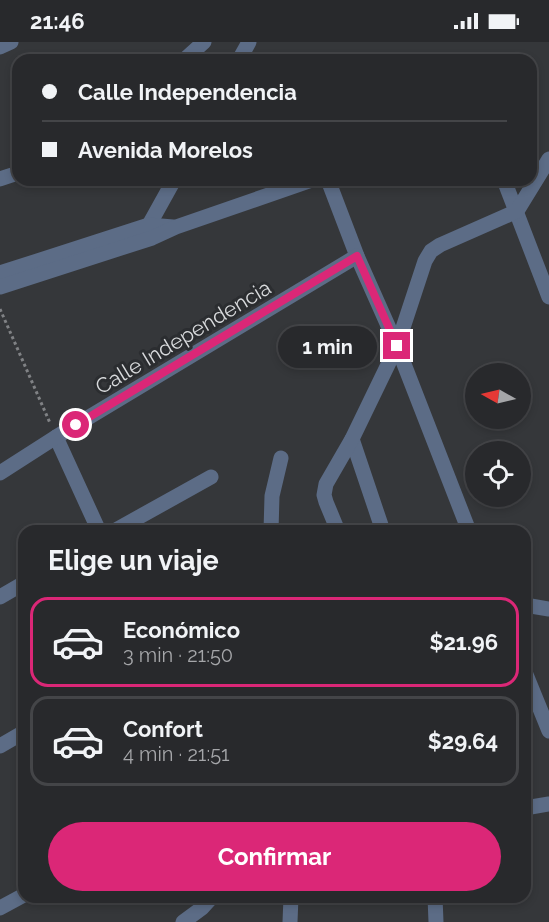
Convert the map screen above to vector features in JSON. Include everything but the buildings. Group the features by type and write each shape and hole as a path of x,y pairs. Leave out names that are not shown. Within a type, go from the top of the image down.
{"street":[{"path":"0,47 11,42"},
{"path":"191,54 204,42"},
{"path":"537,178 549,159"},
{"path":"0,287 151,232 171,186"},
{"path":"0,273 176,227 295,186"},
{"path":"330,186 357,256 397,346 467,525"},
{"path":"507,186 547,287"},
{"path":"336,525 324,495 326,484 352,439 397,346 425,261 431,251 440,245 517,211 532,186"},
{"name":"Calle Independencia","path":"0,473 357,256"},
{"path":"56,437 96,525"},
{"path":"352,439 381,525"},
{"path":"271,525 272,496 281,458"},
{"path":"125,525 211,477"},
{"path":"0,597 18,586"},
{"path":"531,606 549,609"},
{"path":"531,687 549,731"},
{"path":"0,746 18,736"},
{"path":"531,807 549,804"},
{"path":"0,908 18,898"},
{"path":"183,922 205,903"},
{"path":"290,922 291,903"},
{"path":"435,903 436,922"}],"path":[{"path":"0,309 56,437"}],"route":[{"path":"76,425 357,256 397,346"}]}
